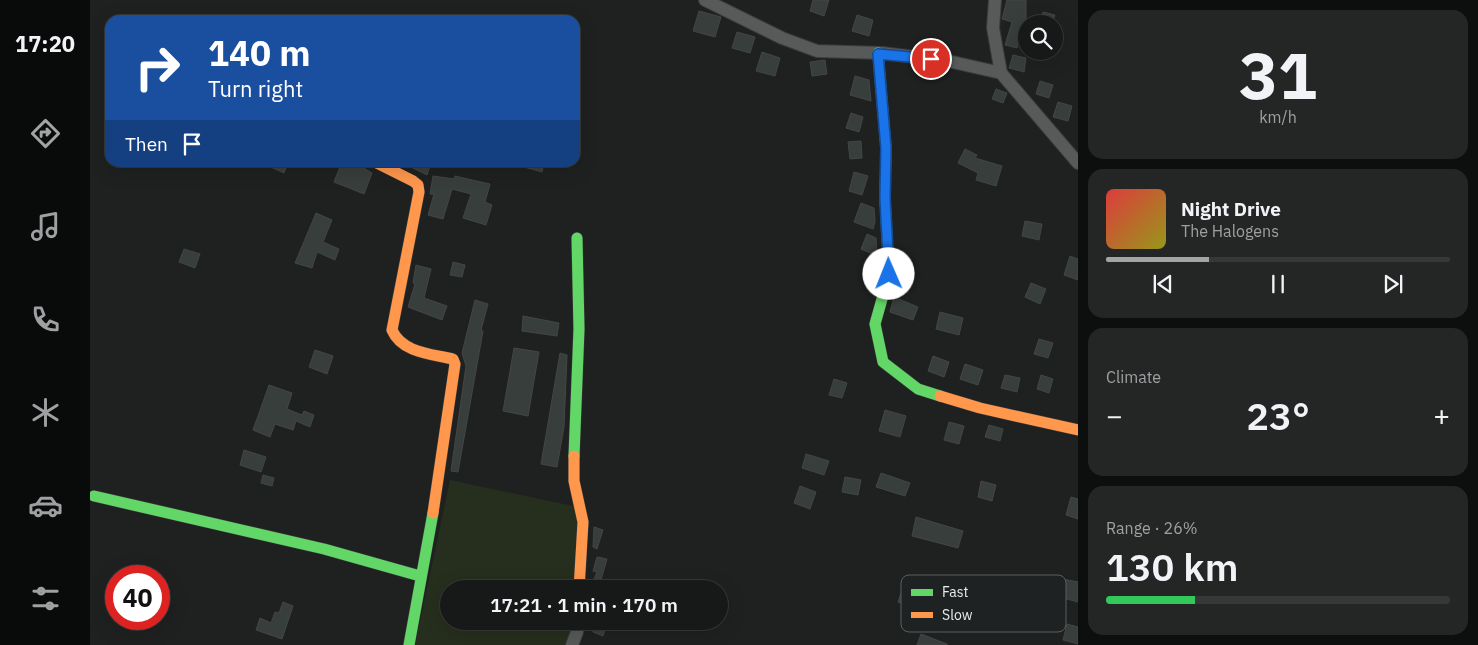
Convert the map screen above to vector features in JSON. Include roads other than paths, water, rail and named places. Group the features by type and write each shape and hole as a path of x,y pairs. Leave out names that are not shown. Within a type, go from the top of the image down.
{"street":[{"path":"705,0 800,46 817,51 878,54 948,61 1001,73"},
{"path":"995,0 993,28 1001,73 1078,163"},
{"path":"878,54 886,148 885,198 889,274 875,324 884,362 918,389 980,408 1078,430"},
{"path":"385,167 413,181 418,185 419,192 392,330 393,336 398,342 453,359 456,364 430,535 420,576 409,645"},
{"path":"577,238 579,329 573,476 582,516 580,580"},
{"path":"94,496 324,549 420,576"},
{"path":"572,645 577,630"}]}
